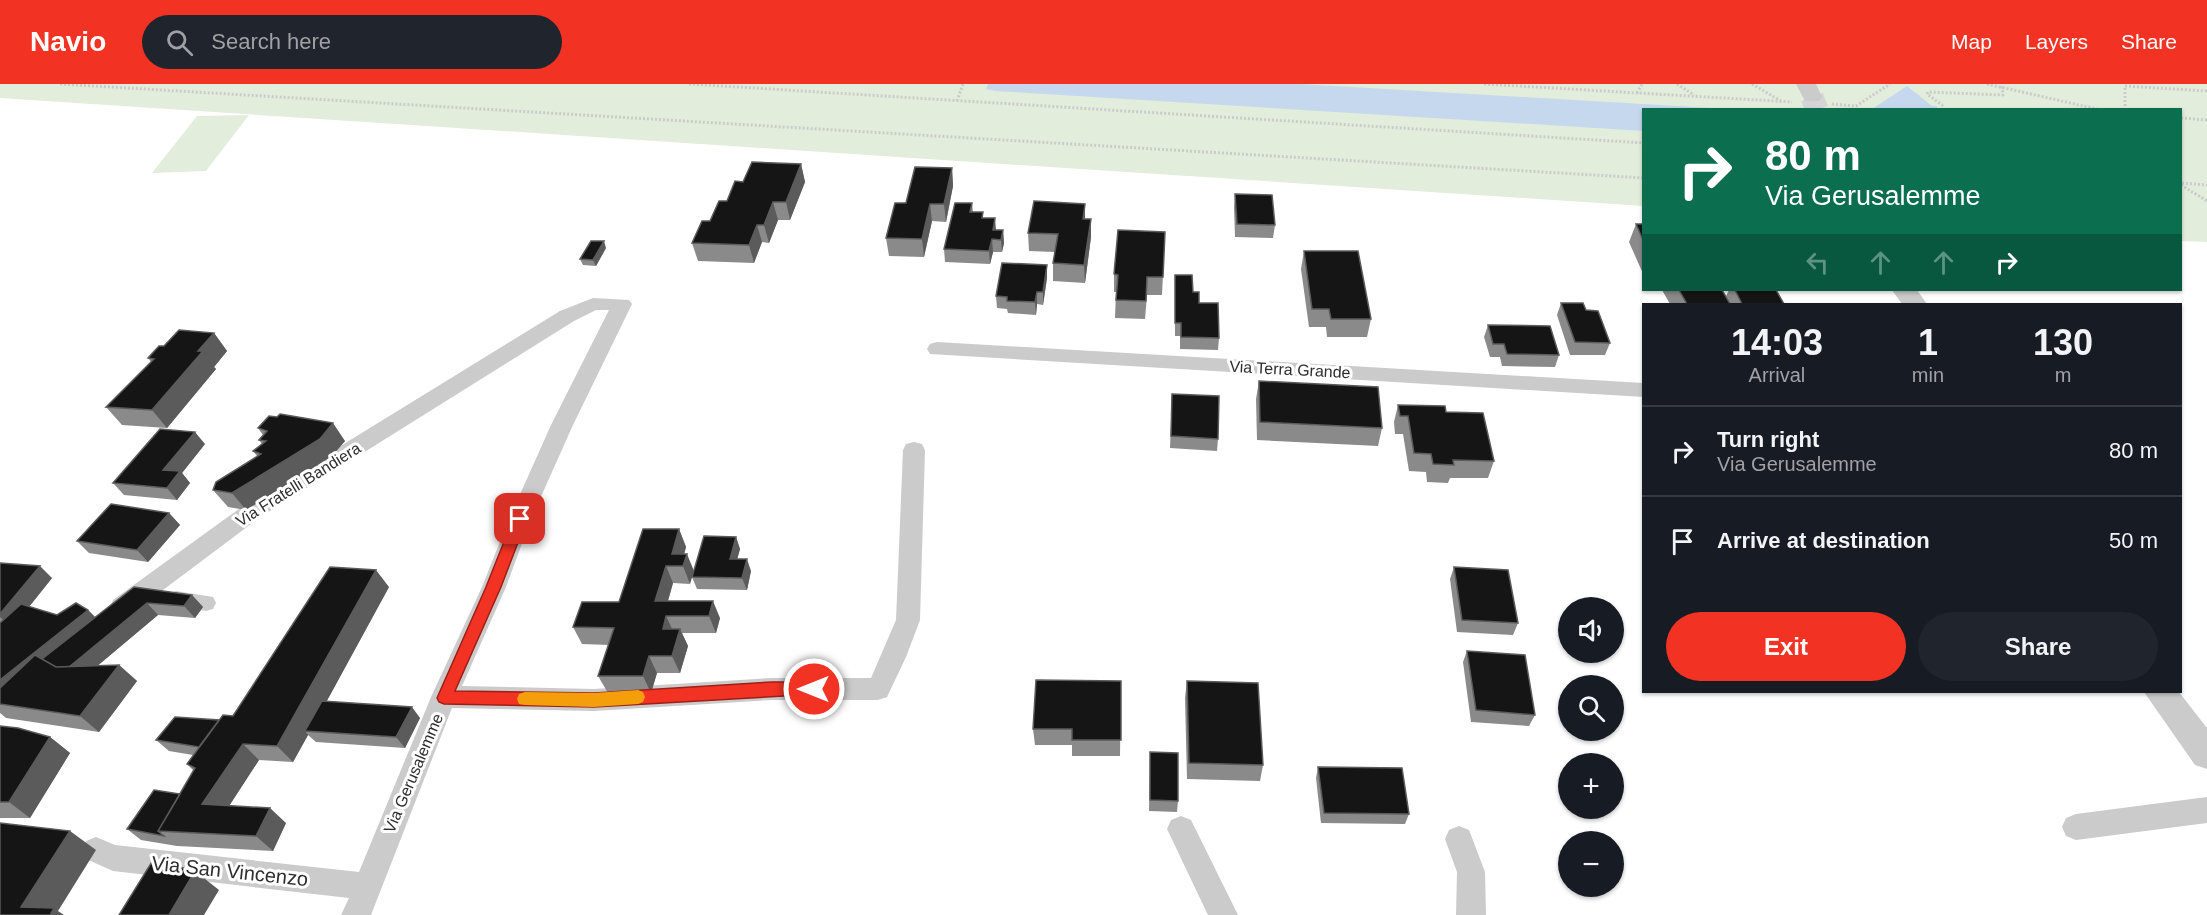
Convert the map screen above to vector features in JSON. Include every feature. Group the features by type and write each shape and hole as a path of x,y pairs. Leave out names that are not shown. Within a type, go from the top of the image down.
{"street":[{"path":"1905,291 1914,303"},
{"name":"Via Fratelli Bandiera","path":"106,621 251,512 567,316 592,304 622,304"},
{"name":"Via Gerusalemme","path":"356,915 444,698 494,587 520,519 562,425 622,304"},
{"name":"Via Terra Grande","path":"937,349 1642,390"},
{"path":"444,698 594,700 772,689 878,689 894,657 908,620 914,450"},
{"path":"138,595 206,603"},
{"path":"2161,693 2207,754"},
{"path":"2076,827 2207,810"},
{"path":"1181,829 1223,915"},
{"path":"1459,839 1471,872 1471,915"},
{"name":"Via San Vincenzo","path":"96,850 114,858 366,886"}],"path":[{"path":"60,84 1642,178"},
{"path":"689,84 1642,143"},
{"path":"957,101 963,84"},
{"path":"1484,84 1782,102 1809,97 1856,106 1890,84"},
{"path":"1637,93 1642,84"},
{"path":"1677,84 1696,96"},
{"path":"1752,84 1782,102"},
{"path":"1987,84 2093,108"},
{"path":"1943,108 1927,94 1928,92 2002,95 2002,86"},
{"path":"2125,108 2125,86 2207,91"},
{"path":"2182,118 2207,120"},
{"path":"2182,184 2207,185"},
{"path":"2182,185 2207,201"}],"green space":[{"path":"0,84 2207,84 2207,242 2182,241 2182,108 1642,108 1642,206 0,98"},
{"path":"249,115 206,171 152,173 197,116"}],"water":[{"path":"988,84 1300,84 1712,108 1642,108 1642,131 986,89"},
{"path":"1907,86 1932,106 1937,106 1937,108 1874,108"}],"building":[{"path":"752,162 801,164 786,202 773,202 764,225 757,225 749,245 692,243 702,221 710,221 719,201 727,201 735,181 743,182"},
{"path":"915,167 952,168 944,204 930,204 922,239 886,238 895,203 906,203"},
{"path":"1235,194 1272,195 1275,225 1237,224"},
{"path":"1034,201 1085,204 1083,219 1091,219 1084,265 1053,263 1058,234 1028,233"},
{"path":"955,203 972,203 970,212 983,212 982,218 995,218 993,230 1003,230 1001,240 992,239 989,251 944,249"},
{"path":"1636,224 1642,224 1642,238"},
{"path":"1118,230 1165,232 1163,277 1147,277 1146,301 1116,300 1118,275 1114,274"},
{"path":"591,241 604,241 593,260 580,259"},
{"path":"1304,251 1358,251 1371,319 1331,319 1329,309 1312,309"},
{"path":"1002,263 1047,265 1043,292 1037,292 1035,302 1007,301 1007,297 996,296"},
{"path":"1175,275 1192,275 1193,292 1199,292 1199,303 1218,303 1219,338 1181,337 1181,323 1175,323"},
{"path":"1680,291 1723,291 1729,303 1686,303"},
{"path":"1736,291 1777,291 1783,303 1742,303"},
{"path":"1561,303 1583,303 1586,310 1598,311 1610,343 1575,342"},
{"path":"1488,325 1550,326 1559,355 1507,354 1504,344 1493,344"},
{"path":"179,330 214,333 198,351 203,351 152,410 106,407 154,359 148,358 159,346 164,346"},
{"path":"1259,381 1378,387 1382,428 1260,422"},
{"path":"1172,394 1219,396 1218,439 1171,436"},
{"path":"1398,405 1445,406 1446,412 1483,413 1494,461 1453,460 1454,465 1433,464 1431,454 1414,453 1408,416 1400,416"},
{"path":"280,414 333,423 320,439 232,493 213,490 216,482 261,454 253,451 266,441 259,440 267,431 258,428 269,416 277,417"},
{"path":"160,429 195,432 163,470 180,471 167,488 113,483"},
{"path":"111,504 169,513 137,550 77,541"},
{"path":"643,529 679,529 672,554 687,554 683,566 666,566 655,601 713,601 709,616 666,616 663,629 680,629 672,656 649,656 643,676 598,676 614,628 573,627 582,602 619,602"},
{"path":"704,536 736,537 730,559 747,559 742,578 692,577"},
{"path":"0,563 40,566 0,614"},
{"path":"330,567 376,570 277,746 243,744 202,804 270,808 256,836 158,831 195,768 187,764 223,715 233,716"},
{"path":"1454,567 1508,570 1518,623 1462,620"},
{"path":"134,587 192,595 184,606 147,603 69,667 56,667 42,659"},
{"path":"76,603 88,610 0,680 0,623 21,604 57,615"},
{"path":"1467,651 1525,655 1535,715 1476,710"},
{"path":"35,655 56,667 119,665 80,716 0,704 0,688"},
{"path":"1036,680 1121,681 1121,740 1072,740 1072,729 1033,729"},
{"path":"1187,681 1258,683 1263,765 1189,763"},
{"path":"322,701 412,707 396,737 305,731"},
{"path":"175,717 219,720 199,747 156,740"},
{"path":"0,726 18,728 50,737 9,802 0,802"},
{"path":"1150,752 1178,753 1178,801 1150,800"},
{"path":"1318,767 1402,768 1409,814 1324,813"},
{"path":"154,790 180,794 158,831 164,836 127,829"},
{"path":"0,823 70,831 21,907 54,908 50,915 0,915"},
{"path":"153,860 195,871 169,915 119,915"}],"tunnel":[{"path":"1812,97 1816,108"}],"slow traffic":[{"path":"525,699 594,700 638,697"}],"route":[{"path":"520,519 494,587 444,698 594,700 772,689 814,689"}]}
